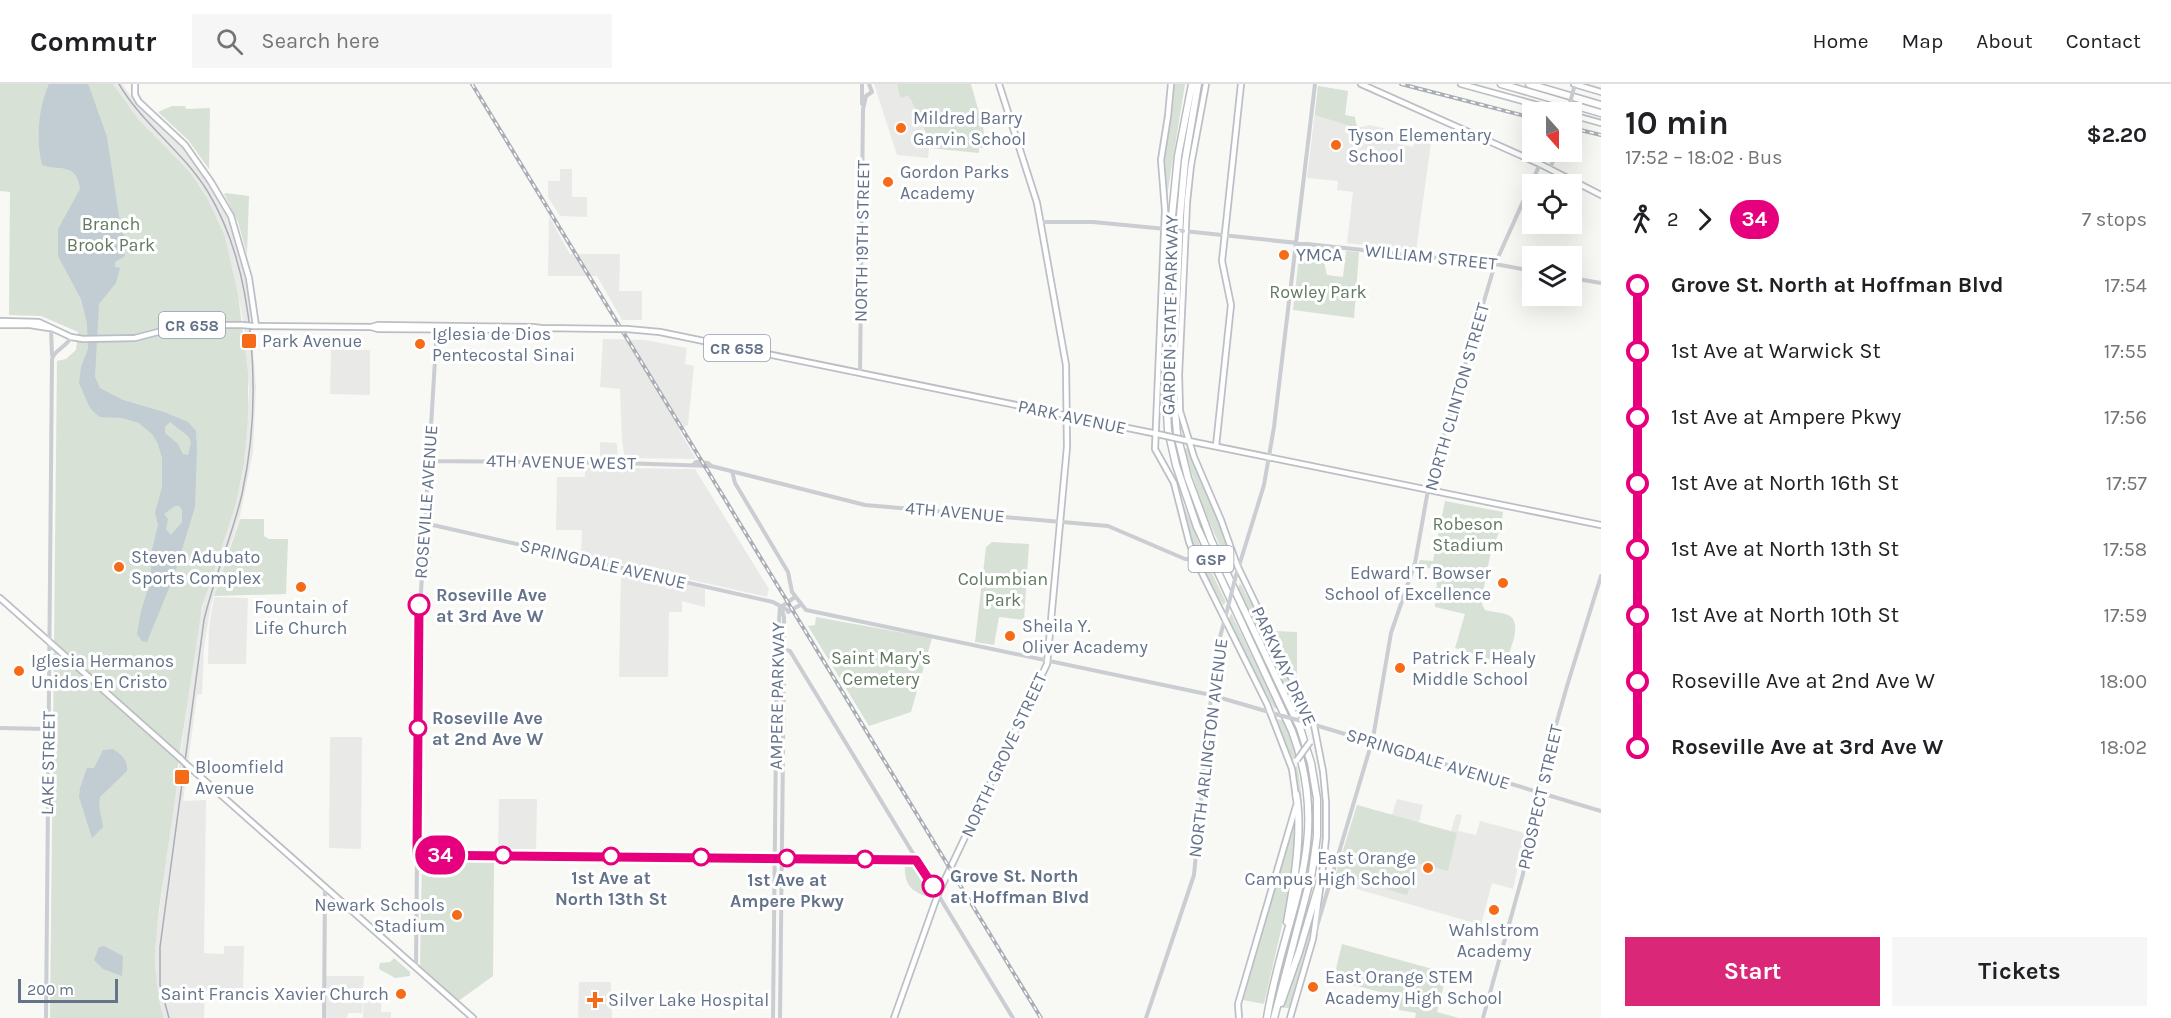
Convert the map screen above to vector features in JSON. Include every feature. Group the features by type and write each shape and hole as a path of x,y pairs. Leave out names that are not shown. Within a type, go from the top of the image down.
{"highway":[{"name":"GARDEN STATE PARKWAY","path":"1192,84 1179,150 1172,210 1165,370 1167,418 1176,465 1194,521 1286,715 1297,743 1310,812 1302,883 1267,1018"},
{"name":"GARDEN STATE PARKWAY","path":"1198,84 1180,210 1173,381 1177,434 1184,467 1206,529 1300,728 1309,757 1317,799 1317,836 1312,872 1275,1018"},
{"path":"1501,84 1601,113"},
{"path":"1529,84 1601,105"},
{"path":"1280,963 1293,889 1298,820 1296,794"},
{"path":"1275,1018 1299,952 1322,874"}],"main road":[{"path":"135,84 135,95 139,102 184,143 211,182 232,220 246,267 254,326"},
{"name":"NORTH GROVE STREET","path":"894,1018 938,894 1047,661 1067,447 1066,365 1037,203 999,84"},
{"path":"1156,434 1165,229 1161,160 1171,84"},
{"name":"PARKWAY DRIVE","path":"1206,84 1191,165 1184,231 1179,400 1186,440 1221,520 1238,568 1314,725 1326,802 1326,838 1313,939"},
{"path":"1216,446 1231,304 1222,264 1241,84"},
{"path":"1364,84 1540,164 1601,195"},
{"path":"1461,84 1528,102"},
{"path":"1575,85 1601,92"},
{"path":"1582,118 1601,123"},
{"name":"PARK AVENUE","path":"0,323 51,328 71,337 83,339 135,338 185,325 371,327 378,325 533,330 541,328 627,329 660,332 1601,525"},
{"name":"PARKWAY DRIVE","path":"1156,434 1155,444 1159,458 1173,483 1189,542 1270,712 1292,770 1296,794 1290,830 1238,1004 1239,1018"},
{"path":"0,598 473,1018"},
{"path":"1292,770 1310,742 1315,742 1318,749"},
{"name":"NORTH CLINTON STREET","path":"1290,1018 1313,939"}],"street":[{"name":"NORTH 19TH STREET","path":"860,373 862,84"},
{"name":"NORTH 19TH STREET","path":"863,109 866,96 872,92 869,84"},
{"name":"NORTH ARLINGTON AVENUE","path":"1146,1018 1194,875 1211,695 1225,619 1264,485 1269,457 1282,367 1315,84"},
{"path":"1569,102 1575,85"},
{"path":"1550,169 1552,162"},
{"name":"NORTH CLINTON STREET","path":"1313,939 1372,742 1391,633 1415,563 1428,490 1495,264 1540,164"},
{"name":"WILLIAM STREET","path":"1041,222 1093,222 1165,229 1495,264 1522,269"},
{"path":"1582,280 1601,283"},
{"name":"LAKE STREET","path":"46,1018 51,328"},
{"name":"ROSEVILLE AVENUE","path":"416,968 418,625 437,328"},
{"path":"52,359 54,354 67,345 71,337"},
{"name":"4TH AVENUE WEST","path":"428,462 694,464"},
{"name":"4TH AVENUE","path":"694,464 732,471 865,505 1113,527 1181,558 1196,559"},
{"path":"732,471 735,483 788,572 790,588 800,605 784,617"},
{"name":"SPRINGDALE AVENUE","path":"424,523 764,600 789,612"},
{"name":"PROSPECT STREET","path":"1483,1018 1523,874 1538,792 1567,686 1601,576"},
{"path":"781,607 795,597"},
{"name":"SPRINGDALE AVENUE","path":"800,605 809,611 1211,695 1601,811"},
{"name":"AMPERE PARKWAY","path":"780,1018 784,617 781,607"},
{"name":"AMPERE PARKWAY","path":"773,1018 777,648 778,613 781,607"},
{"path":"777,648 789,650 1013,1018"},
{"path":"0,728 48,729"},
{"path":"324,1018 325,887"}],"shaded area":[{"path":"49,84 88,84 107,137 120,223 115,224 115,229 125,236 125,256 115,262 115,267 120,268 116,283 99,304 95,377 100,388 123,400 188,422 196,431 195,507 174,576 147,642 142,641 137,634 151,579 151,554 158,525 155,513 162,487 162,458 152,434 139,423 122,418 100,417 96,414 90,408 79,383 81,367 88,349 87,323 81,299 58,256 58,229 80,189 78,180 71,171 42,165 39,124","holes":["170,422 188,436 191,442 188,455 183,454 178,444 165,433 165,427","175,506 179,506 182,510 182,522 171,535 166,529 168,519 164,514"]},
{"path":"113,84 122,84 139,107 182,145 209,185 230,222 245,274 251,318 256,386 253,452 240,516 211,605 204,648 202,694 197,695 183,801 206,800 204,953 224,954 224,946 244,946 243,992 205,992 204,1018 164,1018 156,987 156,936 197,633 207,589 236,504 244,464 249,389 243,333 245,333 225,236 217,219 190,172 139,120"},
{"path":"874,84 897,84 900,97 908,96 913,102 924,132 929,137 927,140 928,158 897,155"},
{"path":"1318,86 1348,91 1345,115 1355,117 1355,123 1358,126 1369,125 1387,129 1386,141 1413,147 1418,129 1432,136 1416,251 1347,243 1353,192 1337,190 1338,181 1307,178"},
{"path":"560,169 572,169 572,197 587,197 587,217 560,216 548,197 548,181 560,181"},
{"path":"549,216 570,254 620,254 619,291 642,291 642,320 622,320 597,276 548,276"},
{"path":"603,339 645,340 687,348 685,364 694,366 688,425 679,430 696,459 625,458 622,442 620,389 600,387"},
{"path":"331,349 370,350 370,395 330,394"},
{"path":"600,442 617,443 618,468 695,469 769,589 767,597 581,555 582,530 556,530 557,477 585,477 585,468 600,468"},
{"path":"621,569 705,589 705,607 682,601 682,612 669,612 668,677 619,677"},
{"path":"214,597 248,598 246,664 208,664 209,628"},
{"path":"330,737 362,737 361,849 329,848"},
{"path":"113,749 124,758 127,771 100,797 103,827 92,838 79,797 80,788 87,768 94,768 103,750"},
{"path":"499,799 537,799 536,856 498,855"},
{"name":"East Orange Campus High School","path":"1397,799 1423,805 1419,823 1451,831 1456,814 1462,815 1458,831 1476,835 1480,821 1525,833 1513,889 1492,883 1481,925 1333,882 1357,805 1392,815"},
{"path":"104,946 123,956 122,976 103,969 94,960 99,947"},
{"path":"325,976 364,976 363,989 382,989 381,1012 391,1012 391,1018 363,1018 364,991 362,1013 348,1013 347,1018 325,1018"},
{"name":"Silver Lake Hospital","path":"579,982 611,982 612,1018 578,1018"}],"green space":[{"name":"Branch Brook Park","path":"0,84 113,84 139,120 190,172 208,200 225,236 238,294 248,373 248,416 244,464 236,504 202,607 177,772 156,947 157,983 164,1018 50,1018 57,361 66,359 76,350 78,332 41,316 9,315 10,192 0,191"},
{"path":"897,84 971,84 986,147 979,148 979,153 929,148 926,140 929,137 914,106 908,96 900,98"},
{"path":"1173,84 1185,84 1167,196 1163,153 1169,131"},
{"path":"1318,86 1348,91 1345,115 1355,117 1357,128 1315,115"},
{"path":"172,106 185,106 186,109 210,108 209,169 188,140 158,112"},
{"path":"224,194 249,196 247,254 238,222"},
{"name":"Rowley Park","path":"1346,251 1359,252 1354,318 1293,310 1299,256 1323,258 1327,275 1343,277"},
{"path":"1187,448 1222,530 1234,568 1233,574 1204,511 1184,449"},
{"path":"1181,498 1207,563 1226,602 1223,605 1201,565 1190,536"},
{"name":"Robeson Stadium","path":"1445,501 1503,512 1501,528 1491,551 1481,602 1485,610 1508,615 1515,624 1514,638 1505,664 1455,648 1465,614 1435,607 1438,569 1417,567 1420,560 1433,561"},
{"path":"240,519 264,519 264,536 269,539 288,539 286,594 214,596"},
{"name":"Columbian Park","path":"992,542 1029,544 1024,620 999,617 994,645 975,642 986,547"},
{"path":"1240,583 1279,655 1307,718 1299,716 1238,588"},
{"path":"1231,613 1278,709 1274,708 1262,690 1228,622"},
{"name":"Saint Mary's Cemetery","path":"816,617 932,638 911,712 869,726 808,626 815,625"},
{"path":"1274,631 1297,632 1297,680"},
{"path":"1277,719 1285,721 1296,755 1292,761"},
{"path":"1297,765 1302,798 1302,828 1295,892 1300,813 1295,769"},
{"path":"1357,805 1457,833 1448,871 1417,863 1407,895 1336,874"},
{"path":"1293,827 1296,827 1288,900 1264,1004 1243,1000"},
{"name":"Newark Schools Stadium","path":"422,861 494,862 493,976 457,1002 420,968"},
{"path":"905,864 913,864 931,892 932,898 910,887 906,878"},
{"path":"1316,902 1306,955 1290,1008 1282,1008 1300,960"},
{"path":"1342,944 1447,973 1437,1012 1459,1018 1415,1018 1416,1013 1399,1010 1401,997 1344,983 1335,973"},
{"path":"394,958 410,972 410,976 395,978 379,969 380,963 390,962"}],"tram line":[{"path":"119,84 140,113 187,164 208,192 224,224 237,261 246,299 251,339 252,420 248,458 238,510 204,620 160,947 160,985 169,1018"}],"railway":[{"path":"472,84 1041,1018"},
{"path":"1401,84 1522,115"},
{"path":"1582,130 1601,135"}],"bus line":[{"name":"34","path":"419,605 417,855 916,860 933,886"}],"place":[{"name":"Mildred Barry Garvin School","path":"901,128"},
{"name":"Tyson Elementary School","path":"1336,145"},
{"name":"Gordon Parks Academy","path":"888,182"},
{"name":"YMCA","path":"1284,255"},
{"name":"Park Avenue","path":"249,341"},
{"name":"Iglesia de Dios Pentecostal Sinai","path":"420,344"},
{"name":"Steven Adubato Sports Complex","path":"119,567"},
{"name":"Edward T. Bowser School of Excellence","path":"1503,583"},
{"name":"Fountain of Life Church","path":"301,587"},
{"name":"Roseville Ave at 3rd Ave W","path":"419,605"},
{"name":"Sheila Y. Oliver Academy","path":"1010,636"},
{"name":"Patrick F. Healy Middle School","path":"1400,668"},
{"name":"Iglesia Hermanos Unidos En Cristo","path":"19,671"},
{"name":"Roseville Ave at 2nd Ave W","path":"418,728"},
{"name":"Bloomfield Avenue","path":"182,777"},
{"name":"1st Ave at North 13th St","path":"611,856"},
{"name":"1st Ave at Ampere Pkwy","path":"787,858"},
{"name":"East Orange Campus High School","path":"1428,868"},
{"name":"Grove St. North at Hoffman Blvd","path":"933,886"},
{"name":"Wahlstrom Academy","path":"1494,910"},
{"name":"Newark Schools Stadium","path":"457,915"},
{"name":"East Orange STEM Academy High School","path":"1313,987"},
{"name":"Saint Francis Xavier Church","path":"401,994"},
{"name":"Silver Lake Hospital","path":"595,1000"}]}
